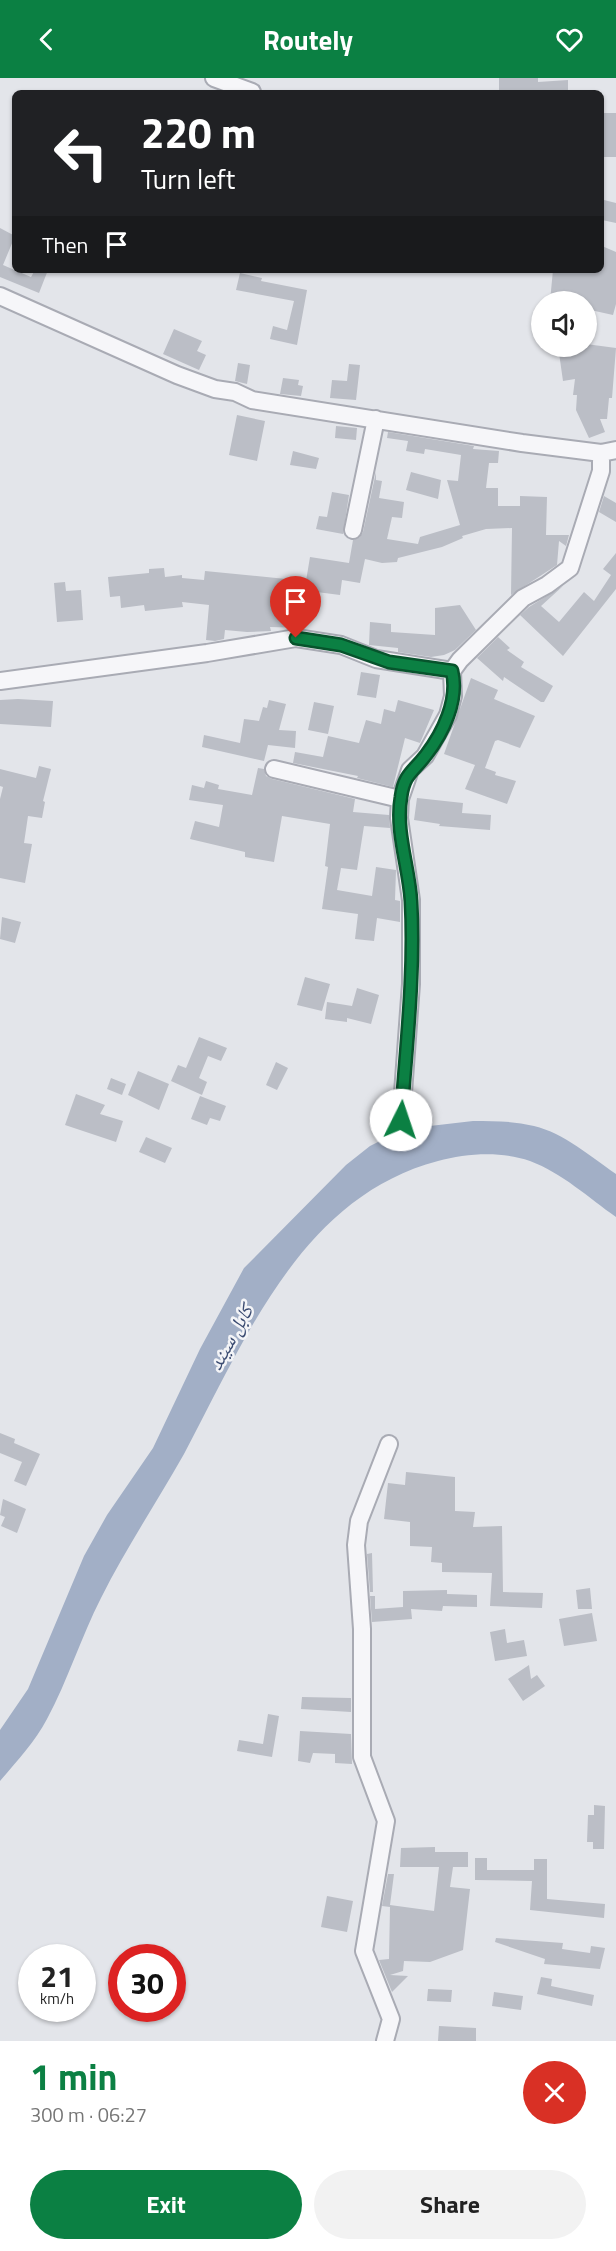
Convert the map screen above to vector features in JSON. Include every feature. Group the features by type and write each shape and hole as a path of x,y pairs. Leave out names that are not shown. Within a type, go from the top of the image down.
{"street":[{"path":"214,78 247,90"},
{"path":"0,296 214,389 235,392 252,400 609,451 570,568 547,585 523,598 460,660 452,671 453,696 448,716 425,756 410,770 400,799 399,818 411,900 411,946 401,1120"},
{"path":"353,530 376,419"},
{"path":"0,681 207,653 296,638 341,645 385,661 452,671"},
{"path":"274,770 400,799"},
{"path":"385,2041 391,2019 364,1951 386,1821 362,1757 362,1629 356,1545 359,1521 390,1444"}],"water":[{"name":"کابل سيند","path":"473,1121 511,1122 534,1126 556,1134 577,1146 616,1174 616,1217 542,1166 519,1158 496,1154 461,1156 438,1161 390,1179 349,1206 314,1239 282,1278 255,1321 184,1454 111,1579 47,1719 0,1781 0,1730 28,1689 84,1556 107,1515 153,1448 200,1349 244,1268 346,1165 370,1146 404,1129"}],"building":[{"path":"499,78 538,78 538,82 568,80 568,90 499,90"},
{"path":"604,113 616,113 616,157 604,157"},
{"path":"604,200 616,203 616,223 604,220"},
{"path":"0,228 12,234 12,243 3,265 12,269 12,273 22,273 31,277 33,273 47,273 39,293 0,277"},
{"path":"604,247 616,252 616,304 613,315 597,311 597,291 551,291 553,273 604,273"},
{"path":"240,273 262,278 261,281 307,290 297,345 270,339 273,326 287,330 294,301 236,290"},
{"path":"174,329 202,341 197,351 206,355 199,370 163,354"},
{"path":"597,345 616,348 612,398 609,398 607,419 600,419 605,432 589,438 576,410 577,395 573,395 575,379 563,381 560,357 597,357"},
{"path":"238,363 250,365 247,384 235,381"},
{"path":"349,364 360,365 356,400 330,398 332,380 347,381"},
{"path":"283,378 299,380 298,385 303,386 301,396 280,394"},
{"path":"237,415 265,421 257,461 229,455"},
{"path":"336,426 357,428 356,440 335,438"},
{"path":"388,432 474,446 473,449 499,451 498,463 489,463 486,488 498,488 498,506 520,506 520,496 547,497 546,535 569,535 566,546 559,541 557,565 511,595 512,528 486,529 462,536 463,538 442,547 398,558 397,562 382,563 365,559 360,583 342,580 340,595 309,591 304,628 270,627 271,631 247,632 225,630 224,639 215,641 206,640 209,605 182,602 183,607 145,611 144,605 121,608 120,596 110,597 108,577 149,573 149,569 164,568 165,577 182,575 182,578 204,580 205,571 306,581 310,557 349,563 353,540 360,537 363,532 376,472 376,480 382,481 379,498 404,502 402,518 392,517 387,539 418,544 420,537 460,525 447,480 458,481 461,455 425,449 424,454 406,451 408,441 387,438"},
{"path":"293,451 319,458 316,469 290,465"},
{"path":"411,472 441,480 438,499 406,490"},
{"path":"332,492 349,495 343,534 316,529 319,516 327,517"},
{"path":"604,496 616,503 616,522 599,512"},
{"path":"616,553 616,589 563,656 520,615 563,586 541,606 559,622 584,592 594,601 611,575 603,569"},
{"path":"65,582 66,591 81,590 83,620 57,622 54,583"},
{"path":"460,605 476,630 455,650 444,655 431,657 398,652 398,648 369,645 370,622 391,624 391,632 435,635 435,608"},
{"path":"498,637 510,648 507,650 524,662 521,667 553,686 544,702 504,677 503,681 477,658"},
{"path":"361,672 380,675 376,698 357,695"},
{"path":"471,678 498,690 494,699 535,716 520,748 495,741 485,768 496,772 495,775 516,781 507,804 465,789 475,765 444,754"},
{"path":"0,700 53,701 51,727 0,724"},
{"path":"269,700 286,704 279,730 296,731 295,748 268,745 264,761 202,747 204,735 240,743 244,719 259,721 263,707 267,708"},
{"path":"398,700 434,710 420,743 405,738 393,787 357,778 358,776 293,763 295,752 323,757 328,736 359,743 366,720 381,724 384,709 395,712"},
{"path":"314,702 334,706 328,734 308,730"},
{"path":"39,766 51,769 43,801 45,802 42,818 28,816 24,843 32,844 25,883 0,878 0,799 3,787 0,786 0,769 36,778"},
{"path":"258,768 264,769 266,776 272,779 355,799 353,812 389,815 390,828 364,826 357,870 341,868 337,890 372,896 376,867 396,870 395,900 400,901 400,922 377,918 374,941 355,939 358,914 322,909 328,867 325,866 330,824 282,816 274,862 245,857 245,852 190,839 195,821 219,827 223,805 189,800 192,785 204,788 206,781 219,785 218,789 252,795"},
{"path":"417,798 463,803 462,813 491,815 490,830 439,826 440,824 414,820"},
{"path":"2,917 21,922 15,943 0,939"},
{"path":"305,977 330,984 322,1011 297,1005"},
{"path":"357,988 379,995 371,1024 347,1018 347,1022 325,1019 327,1002 352,1006"},
{"path":"199,1037 227,1048 221,1061 208,1056 199,1078 207,1082 202,1095 171,1081 178,1065 186,1068"},
{"path":"276,1062 288,1068 277,1090 266,1085"},
{"path":"138,1071 169,1084 159,1110 128,1095"},
{"path":"111,1078 126,1084 122,1095 107,1089"},
{"path":"76,1094 105,1105 100,1114 123,1121 116,1142 65,1125"},
{"path":"200,1096 226,1106 220,1121 210,1118 207,1125 191,1119"},
{"path":"146,1137 172,1148 165,1163 139,1152"},
{"path":"0,1433 15,1439 14,1443 40,1454 26,1486 14,1481 22,1462 0,1453"},
{"path":"406,1472 455,1477 455,1511 475,1512 473,1527 502,1526 503,1592 543,1593 542,1608 490,1606 492,1573 442,1572 442,1563 431,1562 432,1547 410,1546 410,1522 384,1519 388,1483 405,1485"},
{"path":"3,1499 26,1509 17,1533 1,1526 5,1517 0,1515"},
{"path":"372,1553 373,1592 370,1592 367,1554"},
{"path":"590,1588 592,1609 578,1609 576,1590"},
{"path":"447,1590 447,1594 477,1595 477,1607 443,1606 442,1611 411,1609 412,1619 372,1622 370,1596 375,1596 375,1609 403,1607 403,1591"},
{"path":"592,1613 597,1641 564,1646 559,1619"},
{"path":"505,1629 507,1643 524,1640 527,1656 495,1661 490,1632"},
{"path":"529,1665 531,1679 537,1675 545,1686 523,1701 508,1679"},
{"path":"302,1697 351,1698 351,1712 301,1709"},
{"path":"268,1714 279,1716 272,1757 237,1751 239,1740 263,1744"},
{"path":"300,1731 351,1734 352,1764 335,1763 335,1754 313,1753 310,1763 298,1761"},
{"path":"594,1805 605,1806 604,1849 593,1849 593,1842 587,1842 588,1815 594,1815"},
{"path":"435,1847 435,1852 468,1852 468,1867 453,1867 450,1887 470,1889 463,1950 430,1962 404,1961 403,1971 390,1975 408,1976 392,1992 379,1960 389,1959 390,1907 382,1906 388,1874 394,1874 390,1905 434,1911 439,1867 400,1867 401,1848"},
{"path":"475,1858 487,1858 487,1870 534,1870 534,1859 547,1859 547,1899 605,1904 604,1918 530,1910 532,1881 475,1880"},
{"path":"327,1896 353,1901 347,1932 321,1927"},
{"path":"496,1938 563,1943 562,1949 590,1953 591,1946 605,1948 600,1969 544,1964 545,1959 495,1942"},
{"path":"541,1977 552,1979 551,1986 594,1995 592,2006 537,1994"},
{"path":"428,1989 452,1990 451,2002 427,2001"},
{"path":"494,1992 523,1996 521,2010 492,2006"},
{"path":"439,2026 476,2028 476,2041 438,2041"}],"route":[{"path":"296,638 315,639 341,645 389,662 452,671 454,680 448,716 425,756 410,770 403,784 400,799 399,818 411,900 411,984 401,1120"}]}
